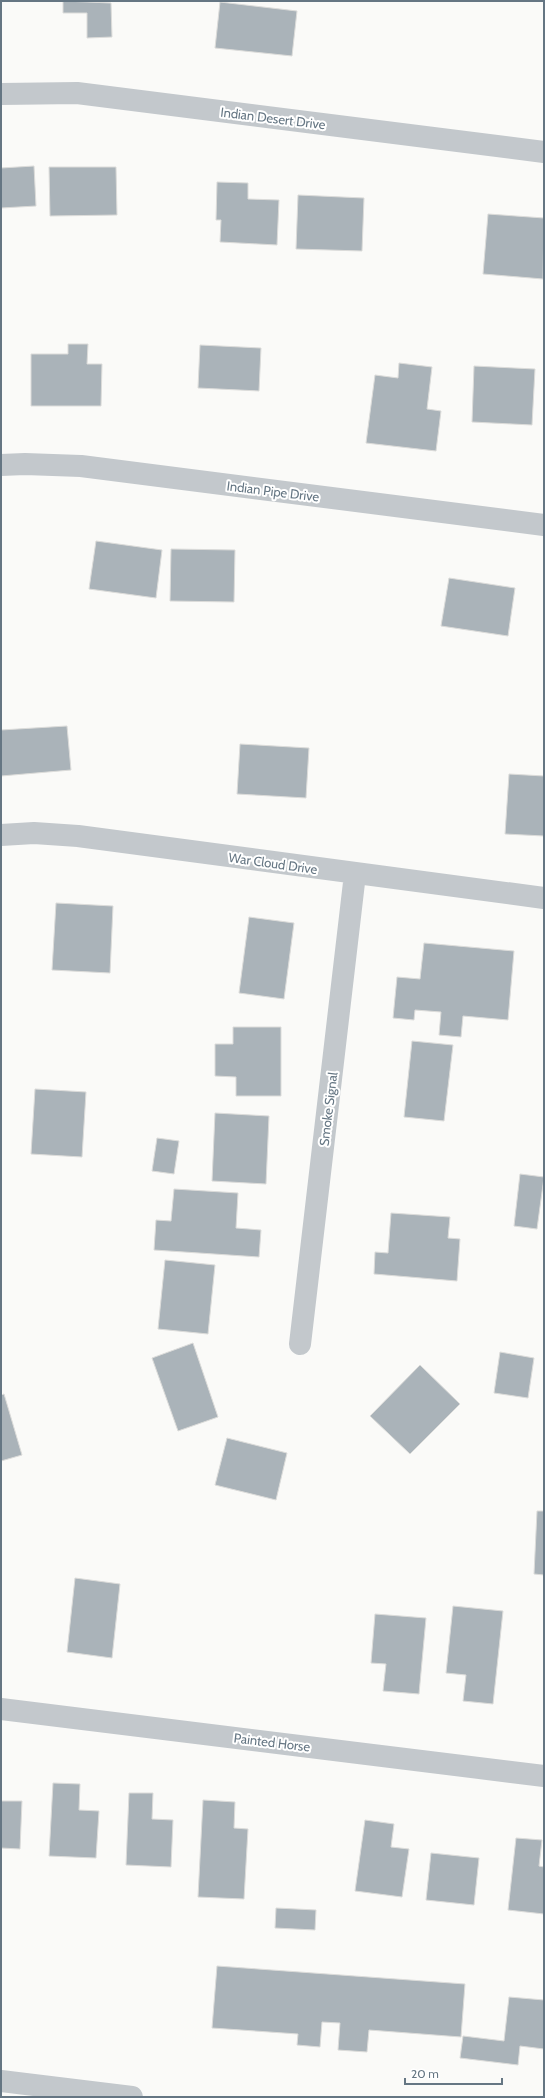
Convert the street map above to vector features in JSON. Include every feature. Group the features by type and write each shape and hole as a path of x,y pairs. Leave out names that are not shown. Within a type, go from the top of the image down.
{"street":[{"name":"Indian Desert Drive","path":"1,94 77,94 544,152"},
{"name":"Indian Pipe Drive","path":"1,465 26,464 81,466 544,526"},
{"name":"War Cloud Drive","path":"1,835 34,833 78,836 544,898"},
{"name":"Smoke Signal","path":"300,1344 355,874"},
{"name":"Painted Horse","path":"1,1709 544,1776"},
{"path":"1,2081 132,2097"}],"building":[{"path":"63,1 111,3 112,37 87,38 87,13 63,13"},
{"path":"220,2 297,11 292,56 215,48"},
{"path":"34,166 36,206 1,208 1,168"},
{"path":"49,167 116,167 117,215 50,216"},
{"path":"217,182 248,183 248,199 279,200 277,245 220,242 221,220 216,220"},
{"path":"298,195 364,198 362,251 296,249"},
{"path":"488,214 544,218 543,279 483,274"},
{"path":"68,344 88,344 87,364 102,364 101,406 31,406 31,354 68,354"},
{"path":"200,345 261,348 259,391 198,388"},
{"path":"399,363 432,367 427,409 441,411 436,451 366,443 375,375 398,378"},
{"path":"474,366 535,369 532,425 472,422"},
{"path":"96,541 162,550 156,598 89,589"},
{"path":"171,549 235,550 234,602 170,601"},
{"path":"449,578 515,588 508,636 441,626"},
{"path":"67,726 71,770 1,776 1,730"},
{"path":"240,744 309,748 306,798 237,794"},
{"path":"509,774 544,776 544,836 505,834"},
{"path":"56,903 113,906 110,973 52,970"},
{"path":"249,917 294,923 284,999 239,993"},
{"path":"424,943 514,951 508,1020 463,1016 461,1037 439,1035 441,1012 415,1010 414,1020 393,1018 397,977 420,979"},
{"path":"233,1027 281,1027 281,1096 236,1096 236,1077 215,1076 215,1044 233,1044"},
{"path":"412,1041 453,1045 444,1121 404,1117"},
{"path":"35,1089 86,1092 82,1157 31,1154"},
{"path":"215,1113 269,1116 266,1184 212,1181"},
{"path":"157,1138 179,1141 174,1174 152,1171"},
{"path":"520,1174 544,1177 537,1229 514,1226"},
{"path":"174,1189 238,1193 236,1228 261,1230 259,1257 154,1250 156,1220 171,1221"},
{"path":"391,1213 450,1217 448,1238 460,1239 457,1281 374,1274 375,1252 388,1253"},
{"path":"165,1260 215,1265 208,1334 158,1329"},
{"path":"193,1343 218,1417 178,1431 152,1358"},
{"path":"500,1352 534,1358 528,1398 494,1393"},
{"path":"420,1365 460,1404 410,1454 370,1416"},
{"path":"4,1394 22,1455 1,1461 1,1395"},
{"path":"227,1438 287,1453 276,1500 215,1485"},
{"path":"537,1511 544,1511 544,1575 534,1574"},
{"path":"75,1578 120,1584 112,1658 67,1652"},
{"path":"453,1606 503,1611 493,1704 463,1701 466,1675 446,1673"},
{"path":"375,1614 426,1618 419,1694 383,1691 386,1664 371,1663"},
{"path":"53,1783 80,1784 79,1810 99,1811 96,1858 49,1856"},
{"path":"129,1793 153,1793 152,1819 173,1820 171,1867 126,1865"},
{"path":"203,1800 235,1802 234,1828 248,1829 244,1899 198,1897"},
{"path":"1,1801 22,1801 20,1849 1,1848"},
{"path":"365,1820 394,1824 391,1847 409,1849 402,1897 355,1891"},
{"path":"516,1838 542,1840 539,1866 544,1867 544,1914 508,1910"},
{"path":"431,1853 479,1858 474,1905 426,1900"},
{"path":"276,1908 316,1910 315,1930 275,1928"},
{"path":"217,1966 465,1984 461,2037 369,2030 367,2052 338,2050 340,2023 322,2022 320,2047 297,2045 298,2034 212,2028"},
{"path":"509,1997 544,2000 544,2049 520,2046 518,2065 460,2058 463,2036 504,2041"}]}
